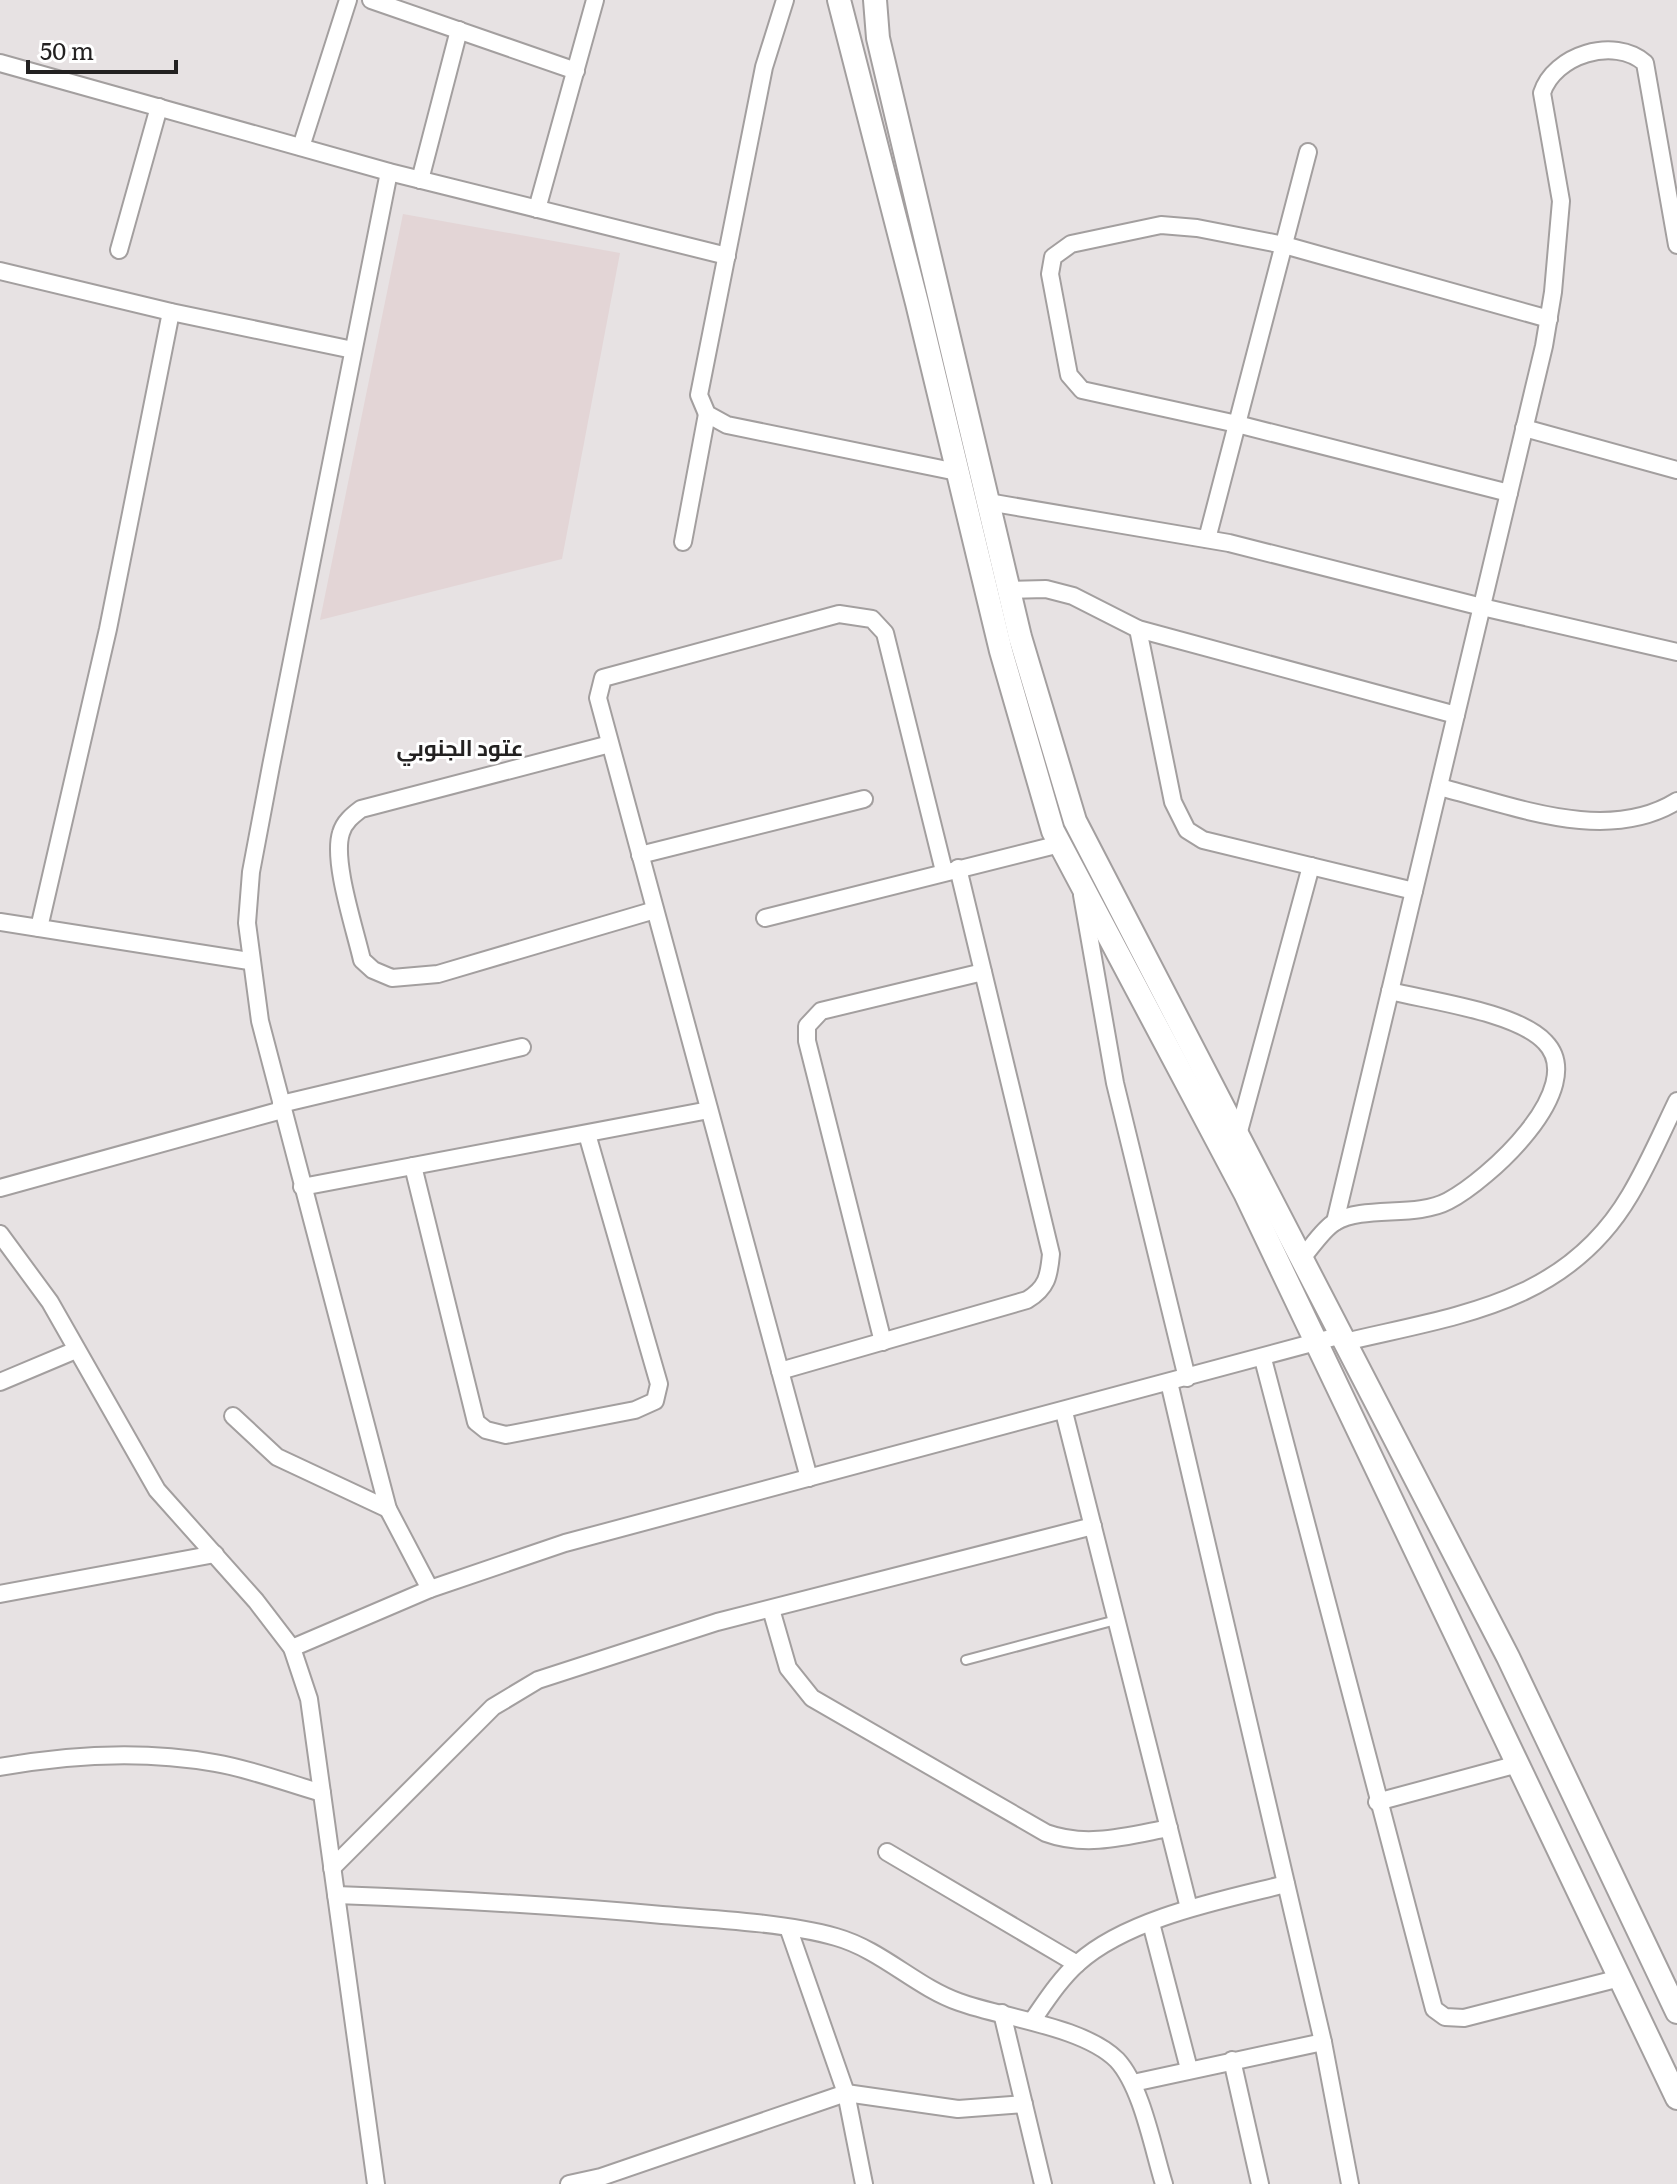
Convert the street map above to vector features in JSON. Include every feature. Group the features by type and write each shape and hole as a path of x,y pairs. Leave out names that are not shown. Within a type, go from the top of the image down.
{"street":[{"path":"301,147 348,0"},
{"path":"371,0 576,71"},
{"path":"537,209 595,0"},
{"path":"683,542 707,414 699,395 764,67 785,0"},
{"path":"839,0 1001,651 1053,831 1245,1193 1677,2098"},
{"path":"875,0 878,38 1009,590 1075,821 1508,1657 1677,2012"},
{"path":"420,180 459,30"},
{"path":"1302,1258 1335,1222 1549,319 1561,201 1542,93 1547,78 1565,62 1590,53 1619,51 1635,54 1645,63 1677,245"},
{"path":"0,63 389,172 727,256"},
{"path":"119,250 159,107"},
{"path":"1207,539 1308,152"},
{"path":"389,172 251,872 247,923 249,961 282,1107 388,1509 430,1589"},
{"path":"1509,493 1237,424 1082,390 1069,375 1050,274 1053,257 1071,244 1161,225 1197,228 1284,245 1549,319"},
{"path":"0,271 171,312 353,350"},
{"path":"39,928 108,629 171,312"},
{"path":"707,414 727,425 957,472"},
{"path":"1524,428 1677,470"},
{"path":"988,502 1207,539 1677,652"},
{"path":"1009,590 1046,589 1073,596 1138,629 1456,715"},
{"path":"780,1371 1027,1300 1043,1291 1050,1273 1051,1254 983,972 951,870 885,633 872,619 839,614 603,678 598,698 640,855 809,1478"},
{"path":"1138,629 1173,802 1187,830 1203,840 1414,891"},
{"path":"610,744 361,809 350,817 341,834 340,857 362,960 373,970 392,978 438,974 655,910"},
{"path":"1439,787 1583,820 1613,822 1662,810 1677,801"},
{"path":"640,855 864,799"},
{"path":"765,918 1060,844"},
{"path":"1238,1135 1311,866"},
{"path":"1079,879 1115,1083 1187,1378"},
{"path":"0,922 249,961"},
{"path":"883,1342 807,1041 807,1026 821,1011 983,972"},
{"path":"1335,1222 1446,1202 1508,1157 1534,1125 1554,1084 1556,1057 1544,1040 1513,1022 1390,991"},
{"path":"0,1188 282,1107 522,1047"},
{"path":"292,1648 430,1589 565,1543 1169,1382 1318,1344 1485,1308 1549,1282 1591,1248 1630,1196 1677,1101"},
{"path":"302,1187 709,1110"},
{"path":"413,1166 476,1422 486,1430 506,1435 635,1410 655,1401 659,1384 587,1134"},
{"path":"0,1234 50,1302 157,1490 215,1554 292,1648 309,1699 376,2184"},
{"path":"0,1382 76,1350"},
{"path":"1263,1359 1377,1802 1434,2009 1445,2017 1464,2018 1620,1978"},
{"path":"1169,1382 1323,2042 1350,2184"},
{"path":"1064,1412 1189,1908"},
{"path":"233,1416 277,1457 388,1509"},
{"path":"332,1868 493,1707 538,1680 771,1609 1093,1526"},
{"path":"0,1594 215,1554"},
{"path":"771,1609 788,1668 812,1698 1046,1833 1068,1842 1100,1841 1169,1828"},
{"path":"0,1767 108,1754 168,1756 219,1763 322,1793"},
{"path":"1377,1802 1518,1764"},
{"path":"887,1852 1077,1964"},
{"path":"1032,2021 1077,1964 1100,1945 1189,1908 1286,1884"},
{"path":"336,1895 518,1902 719,1920 836,1937 871,1951 957,2002 1032,2021 1089,2044 1116,2059 1133,2083 1164,2184"},
{"path":"1151,1923 1189,2069"},
{"path":"789,1930 846,2093 864,2184"},
{"path":"1002,2013 1043,2184"},
{"path":"1133,2083 1323,2042"},
{"path":"1232,2060 1260,2184"},
{"path":"569,2184 601,2177 846,2093 958,2109 1024,2104"}],"lane":[{"path":"966,1660 1116,1620"}],"shaded area":[{"path":"403,214 620,253 562,559 320,620"}],"district":[{"name":"عتود الجنوبي","path":"460,748"}]}
